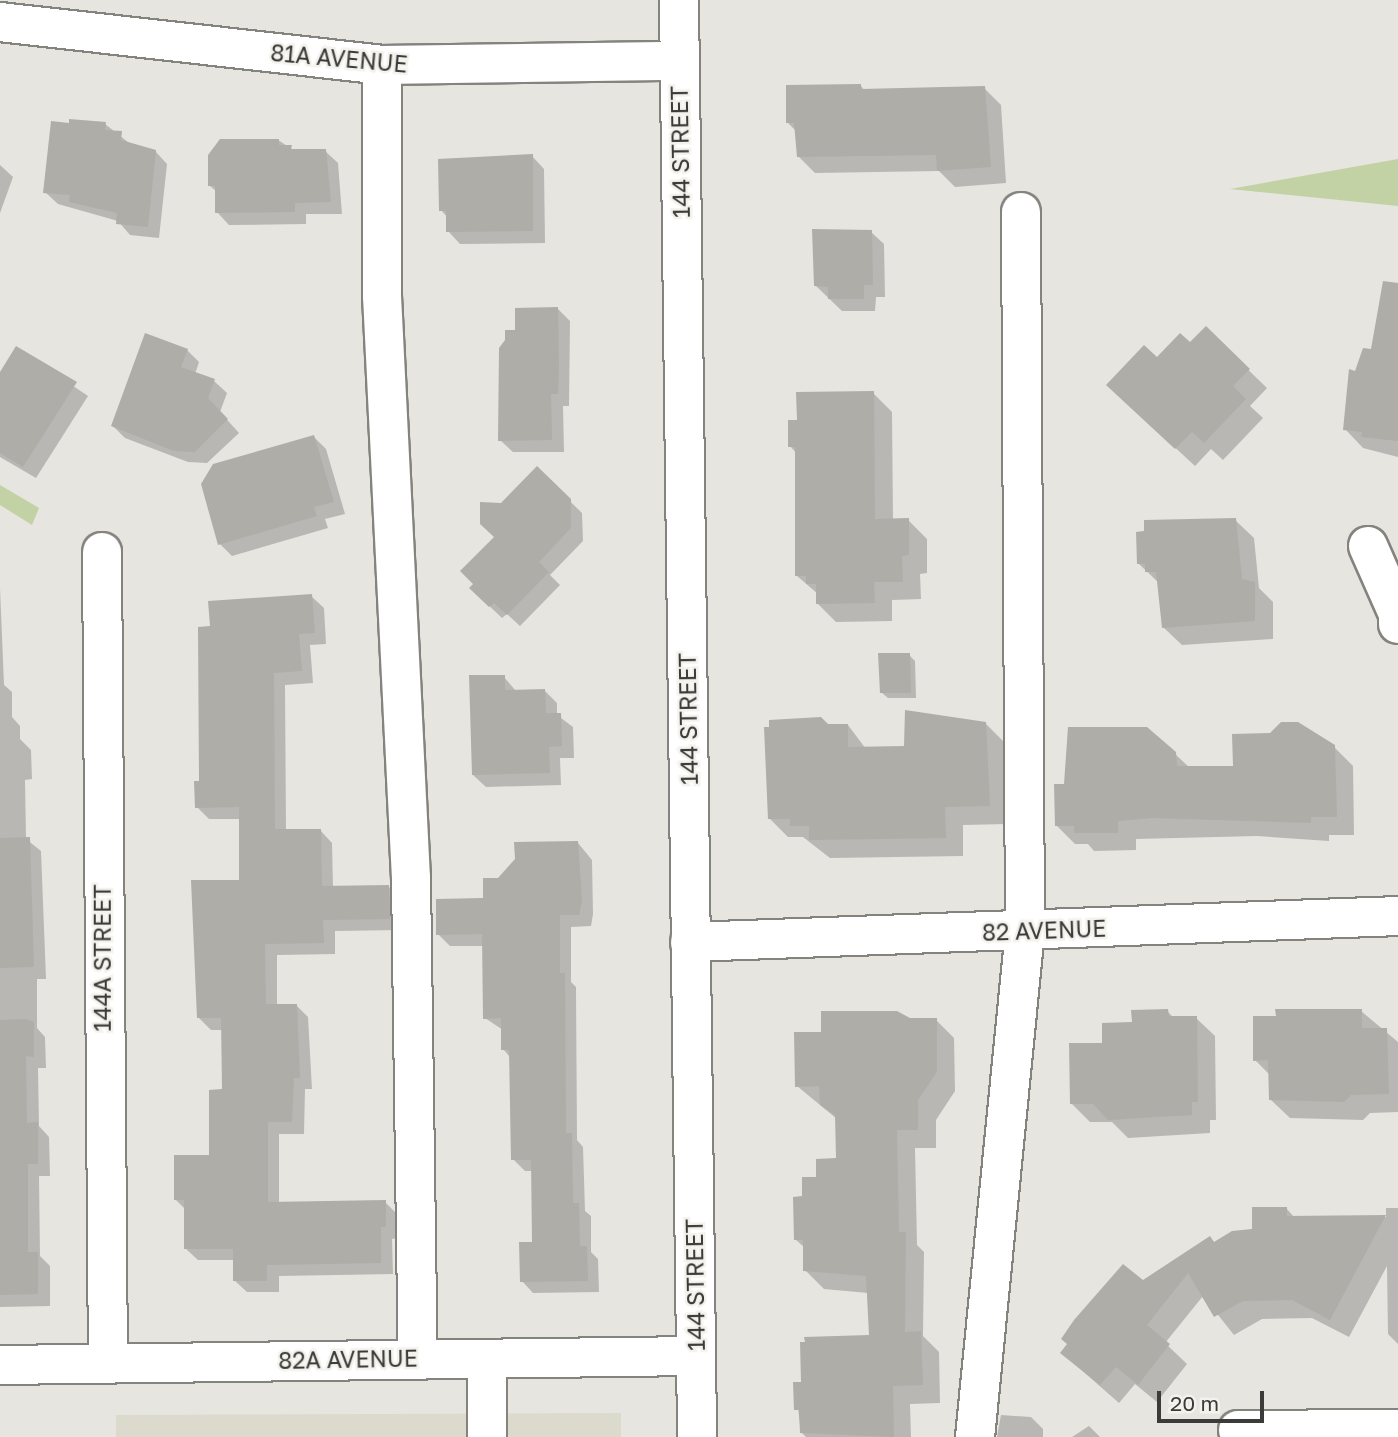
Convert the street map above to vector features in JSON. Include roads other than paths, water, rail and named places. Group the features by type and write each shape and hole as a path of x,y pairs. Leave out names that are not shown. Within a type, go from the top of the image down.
{"street":[{"name":"144 STREET","path":"679,0 697,1437"},
{"name":"81A AVENUE","path":"0,22 382,65 679,61"},
{"path":"382,65 382,296 411,878 418,1359"},
{"path":"975,1437 1025,931 1021,212"},
{"path":"1368,546 1398,614 1398,624"},
{"name":"144A STREET","path":"102,552 108,1364"},
{"name":"82 AVENUE","path":"690,943 1398,916"},
{"name":"82A AVENUE","path":"0,1365 696,1356"},
{"path":"487,1359 487,1437"},
{"path":"1238,1430 1398,1429"}]}
